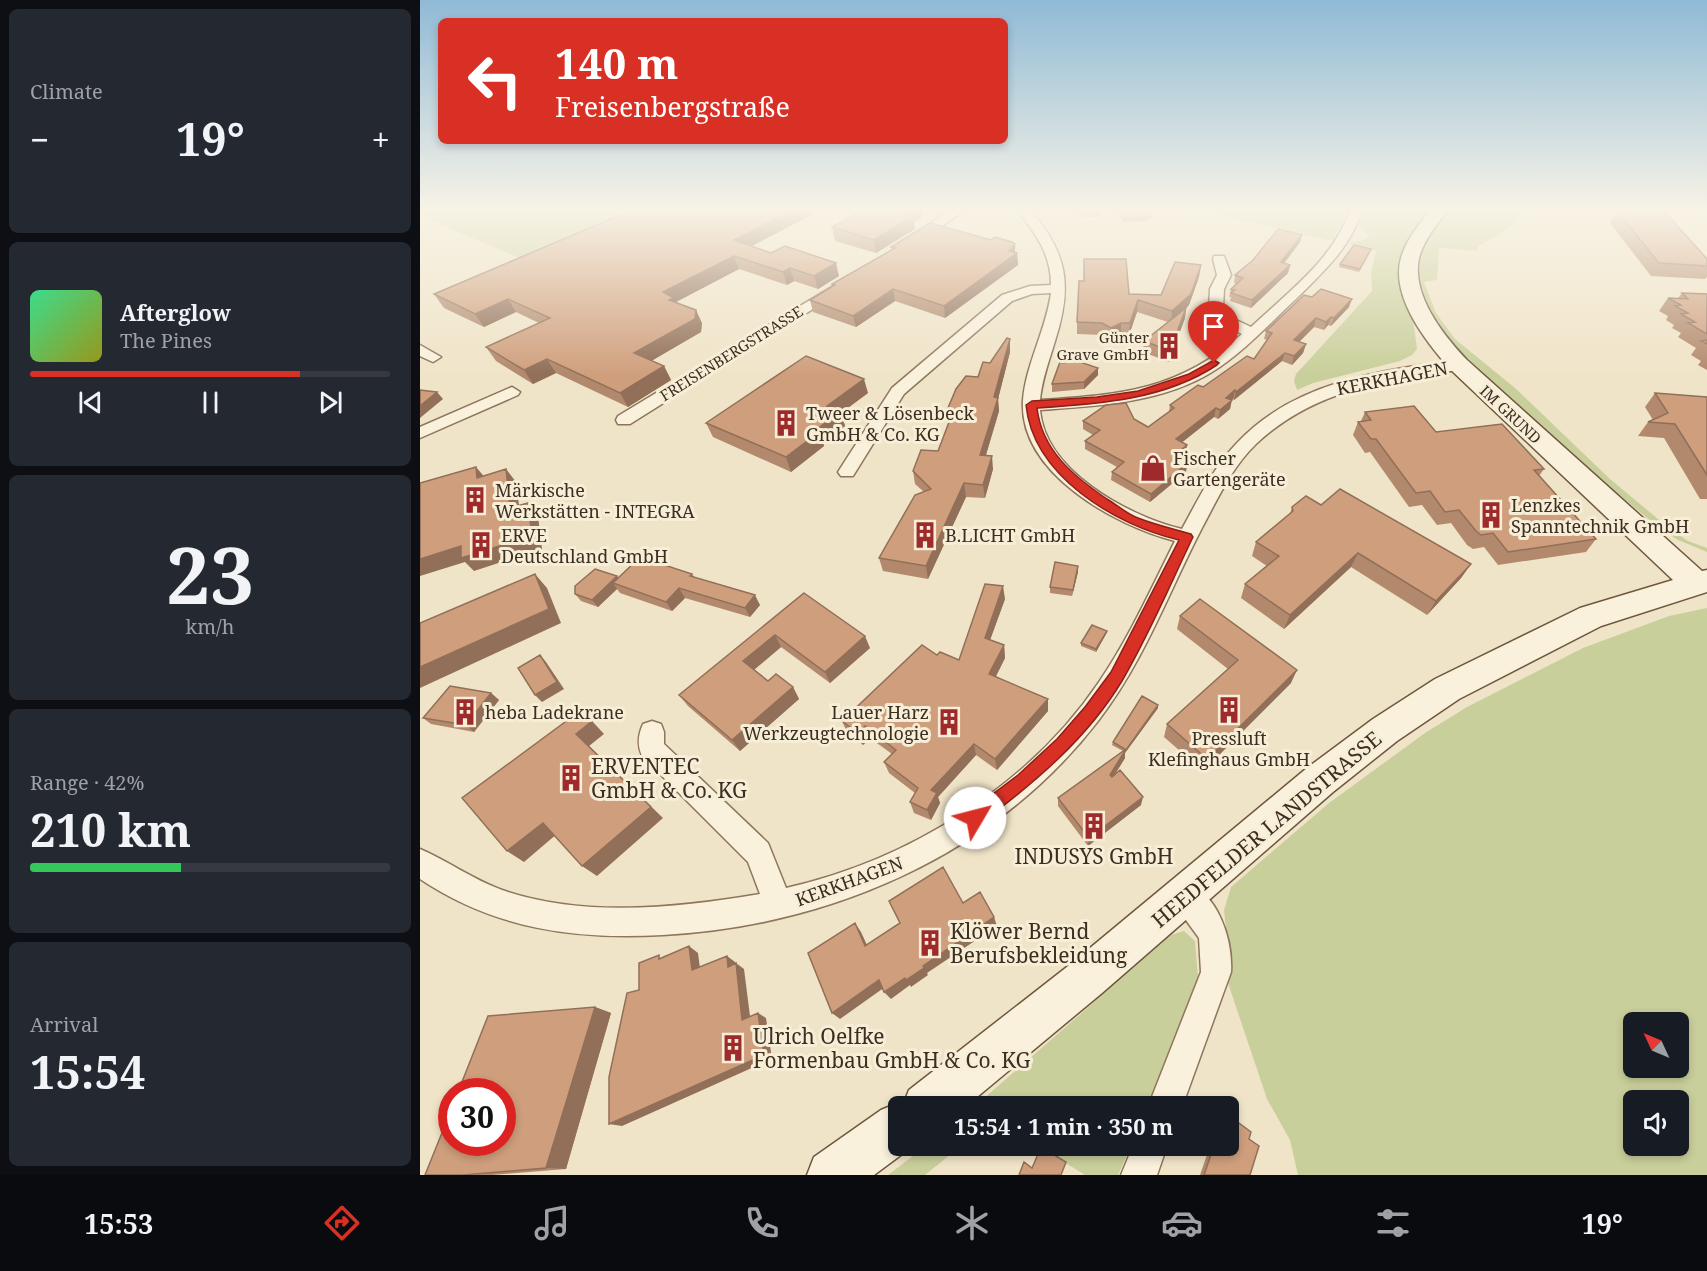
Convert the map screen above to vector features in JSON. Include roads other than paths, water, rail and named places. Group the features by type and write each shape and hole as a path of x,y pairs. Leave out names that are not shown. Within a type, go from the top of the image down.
{"main road":[{"name":"IM GRUND","path":"1410,265 1412,289 1434,338 1459,365 1701,582"},
{"name":"HEEDFELDER LANDSTRASSE","path":"940,1096 1185,895 1320,780 1385,730 1448,689 1591,617 1701,582"},
{"path":"832,1175 888,1134"}],"street":[{"path":"1055,265 1060,289 1057,314 1035,379 1032,405 1033,423 1042,444 1059,467 1081,487 1131,520 1162,532 1187,537"},
{"path":"1221,265 1224,275 1215,294 1216,308 1227,321 1252,333"},
{"path":"1032,405 1097,400 1158,390 1205,369 1252,333 1322,265"},
{"name":"FREISENBERGSTRASSE","path":"624,420 851,279"},
{"path":"847,472 898,391 973,326 1007,298 1030,290 1060,289"},
{"path":"420,350 433,357 420,363"},
{"name":"KERKHAGEN","path":"420,863 442,879 507,905 556,918 647,922 779,906 853,883 909,859 960,829 1024,781 1063,744 1090,712 1116,677 1215,485 1249,441 1292,407 1316,395 1352,382 1459,365"},
{"path":"420,433 512,392"},
{"path":"652,732 651,748 758,853 779,906"},
{"path":"1169,1096 1216,972 1217,960 1216,946 1209,924 1185,895"},
{"path":"1139,1175 1146,1156"}],"place":[{"name":"Günter Grave GmbH","path":"1169,346"},
{"name":"Tweer & Lösenbeck GmbH & Co. KG","path":"786,423"},
{"name":"Fischer Gartengeräte","path":"1153,468"},
{"name":"Märkische Werkstätten - INTEGRA","path":"475,500"},
{"name":"Lenzkes Spanntechnik GmbH","path":"1491,515"},
{"name":"B.LICHT GmbH","path":"925,535"},
{"name":"ERVE Deutschland GmbH","path":"481,545"},
{"name":"Pressluft Klefinghaus GmbH","path":"1229,710"},
{"name":"heba Ladekrane","path":"465,712"},
{"name":"Lauer Harz Werkzeugtechnologie","path":"949,722"},
{"name":"ERVENTEC GmbH & Co. KG","path":"571,778"},
{"name":"INDUSYS GmbH","path":"1094,826"},
{"name":"Klöwer Bernd Berufsbekleidung","path":"930,943"},
{"name":"Ulrich Oelfke Formenbau GmbH & Co. KG","path":"733,1048"}]}
